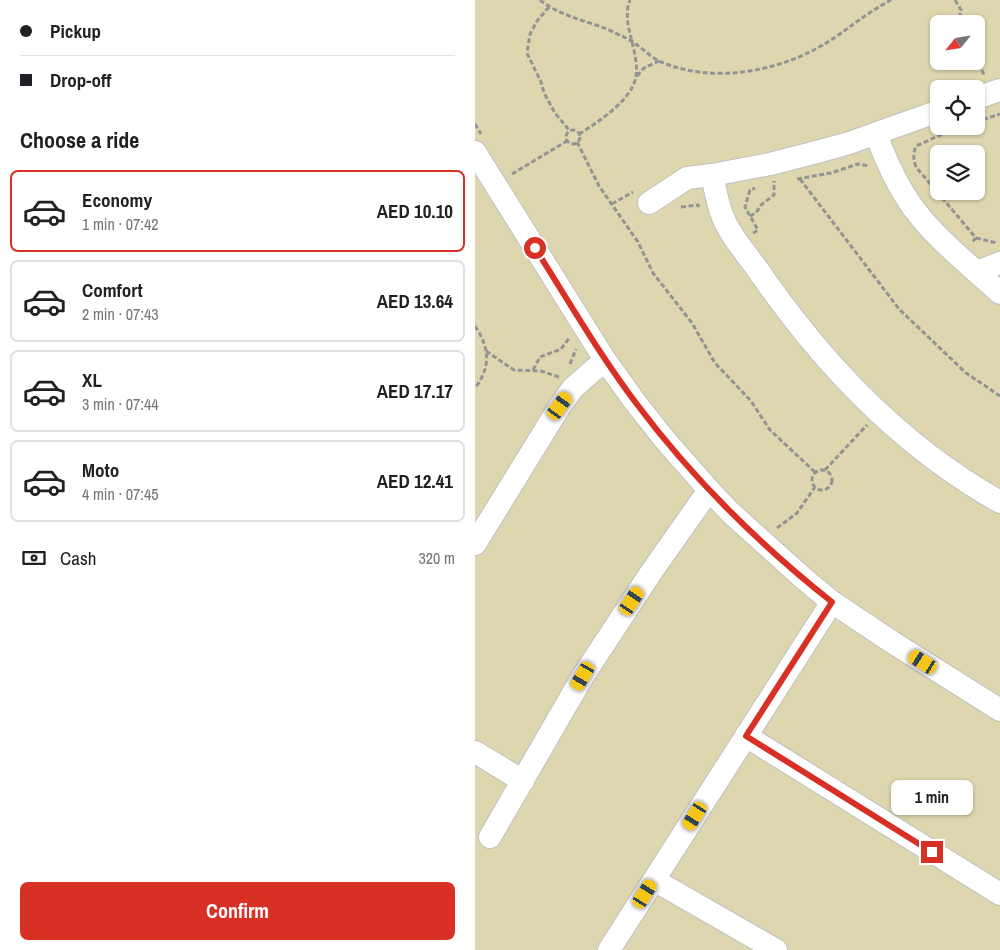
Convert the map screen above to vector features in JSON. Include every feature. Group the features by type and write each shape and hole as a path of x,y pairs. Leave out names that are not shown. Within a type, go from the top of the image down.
{"street":[{"path":"649,203 687,178 712,176 813,153 876,134 930,114"},
{"path":"876,134 891,171 915,210 957,255 1000,293"},
{"path":"475,152 605,360 665,440 709,490 731,513 832,602 1000,710"},
{"path":"712,176 721,214 738,243 793,320 879,412 924,452 1000,502"},
{"path":"977,272 1000,263"},
{"path":"475,544 560,406 573,388 605,360"},
{"path":"490,837 583,676 652,571 709,490"},
{"path":"609,950 832,602"},
{"path":"746,736 1000,894"},
{"path":"475,752 523,781"},
{"path":"654,880 777,950"}],"path":[{"path":"540,0 549,7 570,17 601,26 632,41 659,61 682,69 710,73 741,72 779,64 797,57 833,39 857,20 891,0"},
{"path":"630,0 627,6 628,26 635,55 636,77"},
{"path":"955,0 961,10 960,15"},
{"path":"549,7 537,21 530,34 527,53 541,82 544,93 555,113 569,130 573,129 579,134 580,139 577,142 573,144 567,141"},
{"path":"579,134 605,118 629,93 636,77 644,68 659,61"},
{"path":"981,70 988,90"},
{"path":"985,119 1000,114"},
{"path":"567,141 566,134 569,130"},
{"path":"941,135 916,146 913,152 916,167 976,238 1000,243"},
{"path":"495,184 567,141"},
{"path":"577,142 599,186 630,229 653,273 692,323 715,362 751,401 770,430 815,472"},
{"path":"792,180 831,173 857,164 867,165 872,169"},
{"path":"800,179 899,309 967,372 1000,396"},
{"path":"767,185 783,182"},
{"path":"738,243 758,230 745,207 750,190 759,186"},
{"path":"957,255 976,238"},
{"path":"475,326 481,334 487,364 484,376 475,388"},
{"path":"533,370 541,357 561,349 571,336 576,344 576,349 565,371"},
{"path":"486,352 514,370 541,371 561,378 550,398 560,406"},
{"path":"825,470 879,412"},
{"path":"825,470 830,474 830,485 821,490 815,487 812,483 812,477 815,472 825,470"},
{"path":"760,538 797,513 815,487"}],"shaded area":[{"path":"475,0 1000,0 1000,950 475,950"}],"route":[{"path":"535,248 605,360 665,440 731,513 832,602 746,736 932,852"}]}
